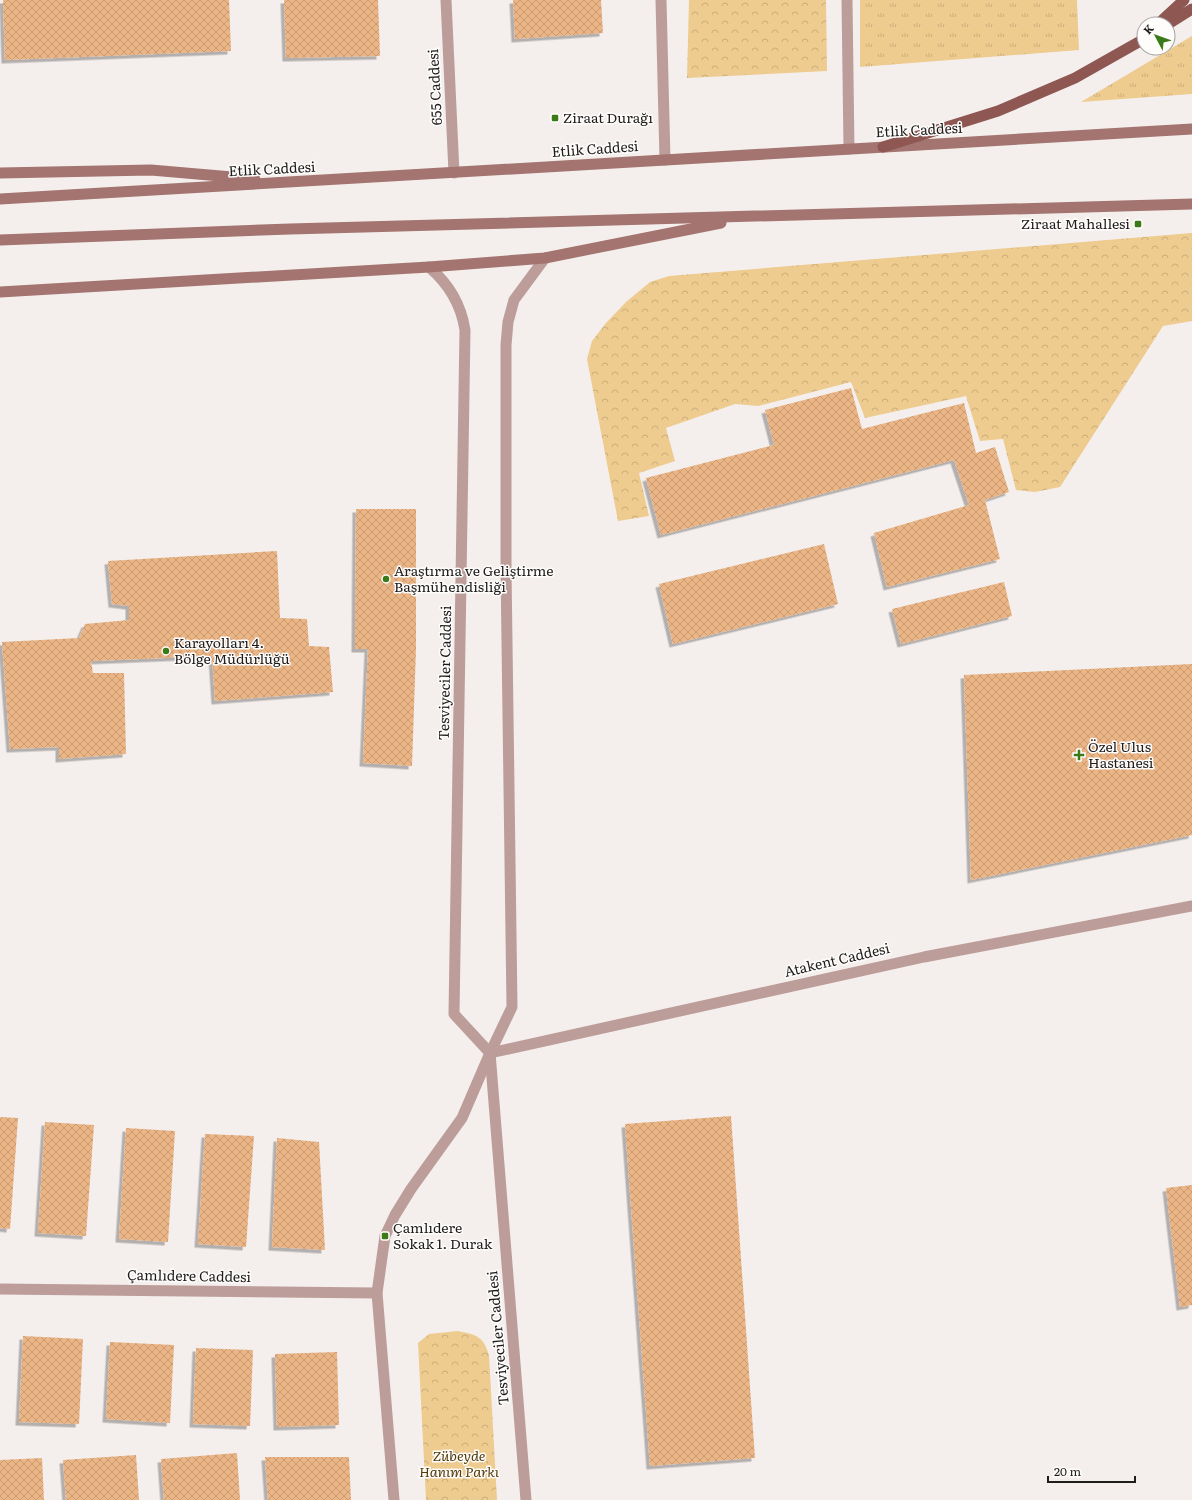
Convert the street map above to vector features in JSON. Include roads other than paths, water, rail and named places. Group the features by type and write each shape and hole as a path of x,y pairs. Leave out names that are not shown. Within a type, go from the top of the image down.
{"main road":[{"path":"1167,16 1184,0"},
{"path":"1176,19 1192,9"},
{"path":"883,147 998,111 1075,78 1136,44"},
{"name":"Etlik Caddesi","path":"0,199 294,183 1192,129"},
{"path":"0,172 151,170 294,183"},
{"path":"0,240 290,229 1192,204"},
{"path":"0,292 429,267 545,258 754,217"}],"street":[{"name":"655 Caddesi","path":"446,0 454,173"},
{"path":"661,0 666,160"},
{"path":"847,0 849,149"},
{"path":"394,1500 377,1293 385,1236 395,1215 462,1118 512,1007 506,569 507,337 508,322 514,300 545,258"},
{"name":"Tesviyeciler Caddesi","path":"429,267 442,278 454,296 462,313 466,330 454,1014 490,1053 526,1500"},
{"name":"Atakent Caddesi","path":"490,1053 924,956 1192,906"},
{"name":"Çamlıdere Caddesi","path":"0,1289 377,1293"}],"place":[{"name":"Ziraat Durağı","path":"555,118"},
{"name":"Ziraat Mahallesi","path":"1138,224"},
{"name":"Araştırma ve Geliştirme Başmühendisliği","path":"386,579"},
{"name":"Karayolları 4. Bölge Müdürlüğü","path":"166,651"},
{"name":"Özel Ulus Hastanesi","path":"1079,755"},
{"name":"Çamlıdere Sokak 1. Durak","path":"385,1236"}],"park label":[{"name":"Zübeyde Hanım Parkı","path":"459,1464"}]}
